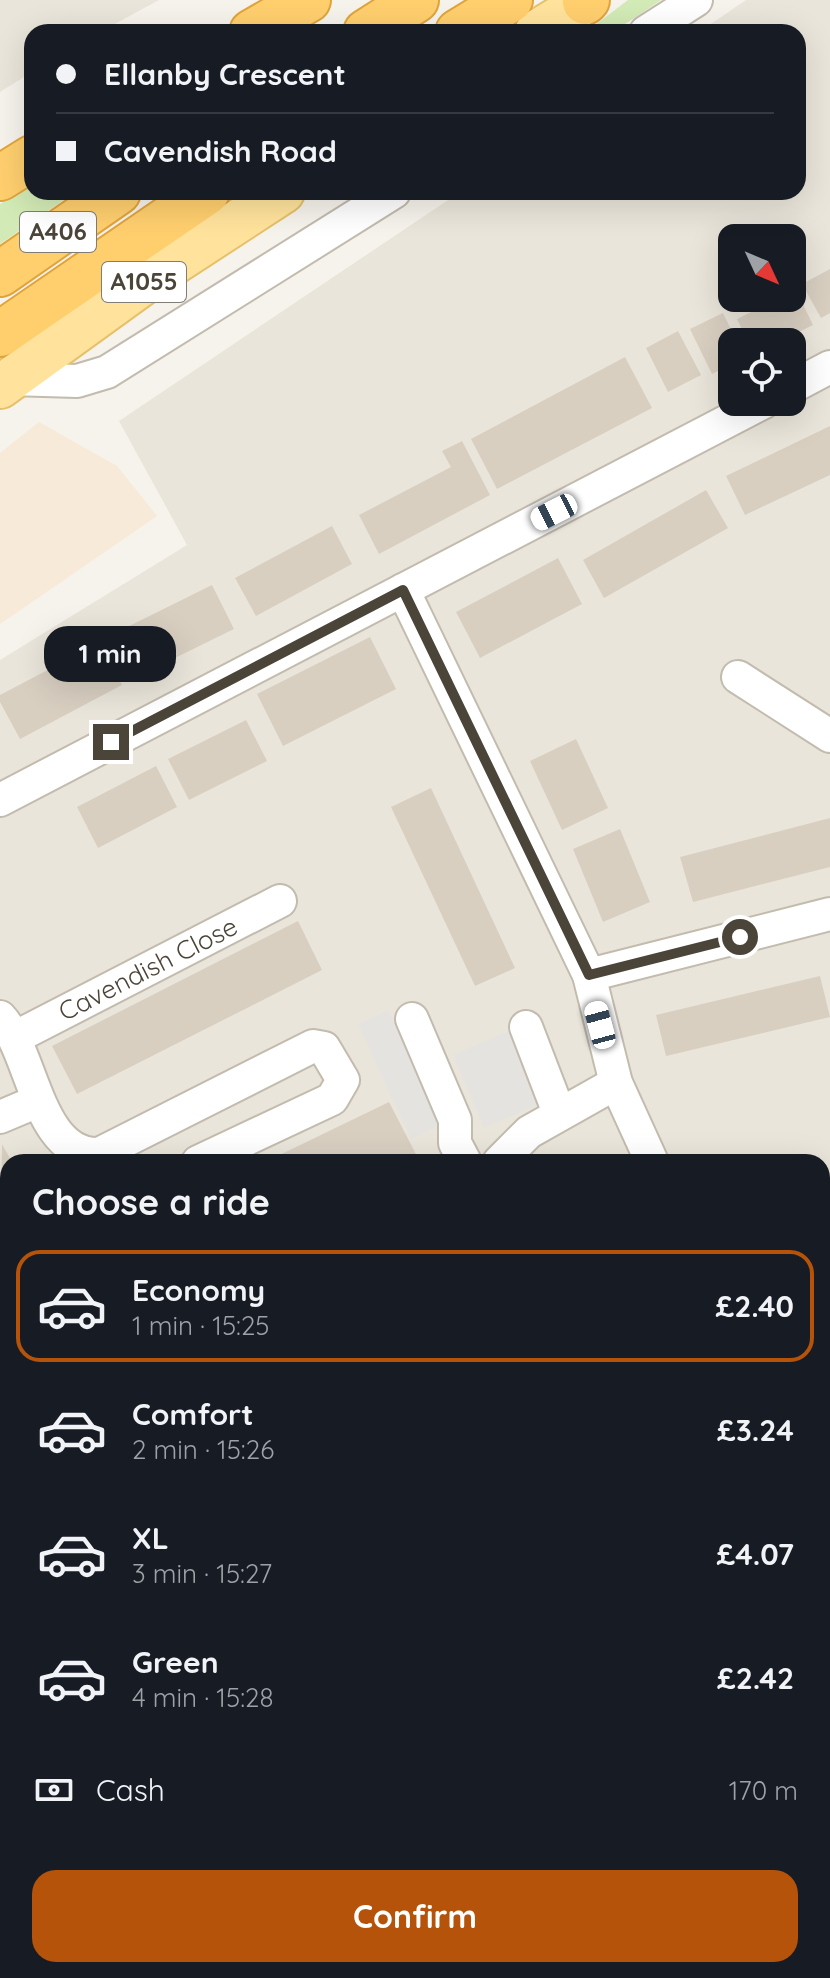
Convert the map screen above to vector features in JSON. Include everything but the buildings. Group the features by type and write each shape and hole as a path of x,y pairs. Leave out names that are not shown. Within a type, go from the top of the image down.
{"highway":[{"path":"266,24 308,0"},
{"path":"378,24 416,0"},
{"path":"471,24 510,0"},
{"path":"0,178 24,163"},
{"name":"A406","path":"0,274 106,200"},
{"name":"A406","path":"0,334 195,200"}],"main road":[{"path":"553,24 580,11"},
{"name":"A1055","path":"5,383 145,282 271,200"}],"street":[{"path":"658,24 696,0"},
{"path":"5,383 77,381 107,372 381,200"},
{"path":"806,380 830,367"},
{"path":"0,800 737,416"},
{"path":"403,590 589,975 616,1083 648,1154"},
{"path":"738,677 830,736"},
{"name":"Cavendish Close","path":"81,1154 69,1146 38,1101 8,1027 280,901"},
{"path":"589,975 830,914"},
{"path":"412,1019 455,1120 455,1143 461,1154"},
{"path":"526,1027 559,1113"},
{"name":"Cavendish Close","path":"99,1154 128,1152 313,1046 324,1048 343,1080 332,1099 215,1154"},
{"path":"507,1154 529,1132 616,1083"},
{"path":"0,1117 38,1101"}],"shaded area":[{"path":"0,0 159,0 115,24 24,24 24,77 0,92"},
{"path":"746,0 830,0 830,1154 0,1154 0,660 187,545 119,421 448,200 806,200 806,24 711,24"},
{"path":"39,422 117,466 157,516 0,624 0,453"},
{"path":"388,1010 441,1125 411,1139 358,1024"},
{"path":"511,1030 542,1103 484,1128 453,1055"}],"green space":[{"path":"628,0 661,0 625,24 596,24"},
{"path":"24,190 24,200 63,200 0,244 0,204"}],"route":[{"path":"111,742 403,590 589,975 740,937"}]}
